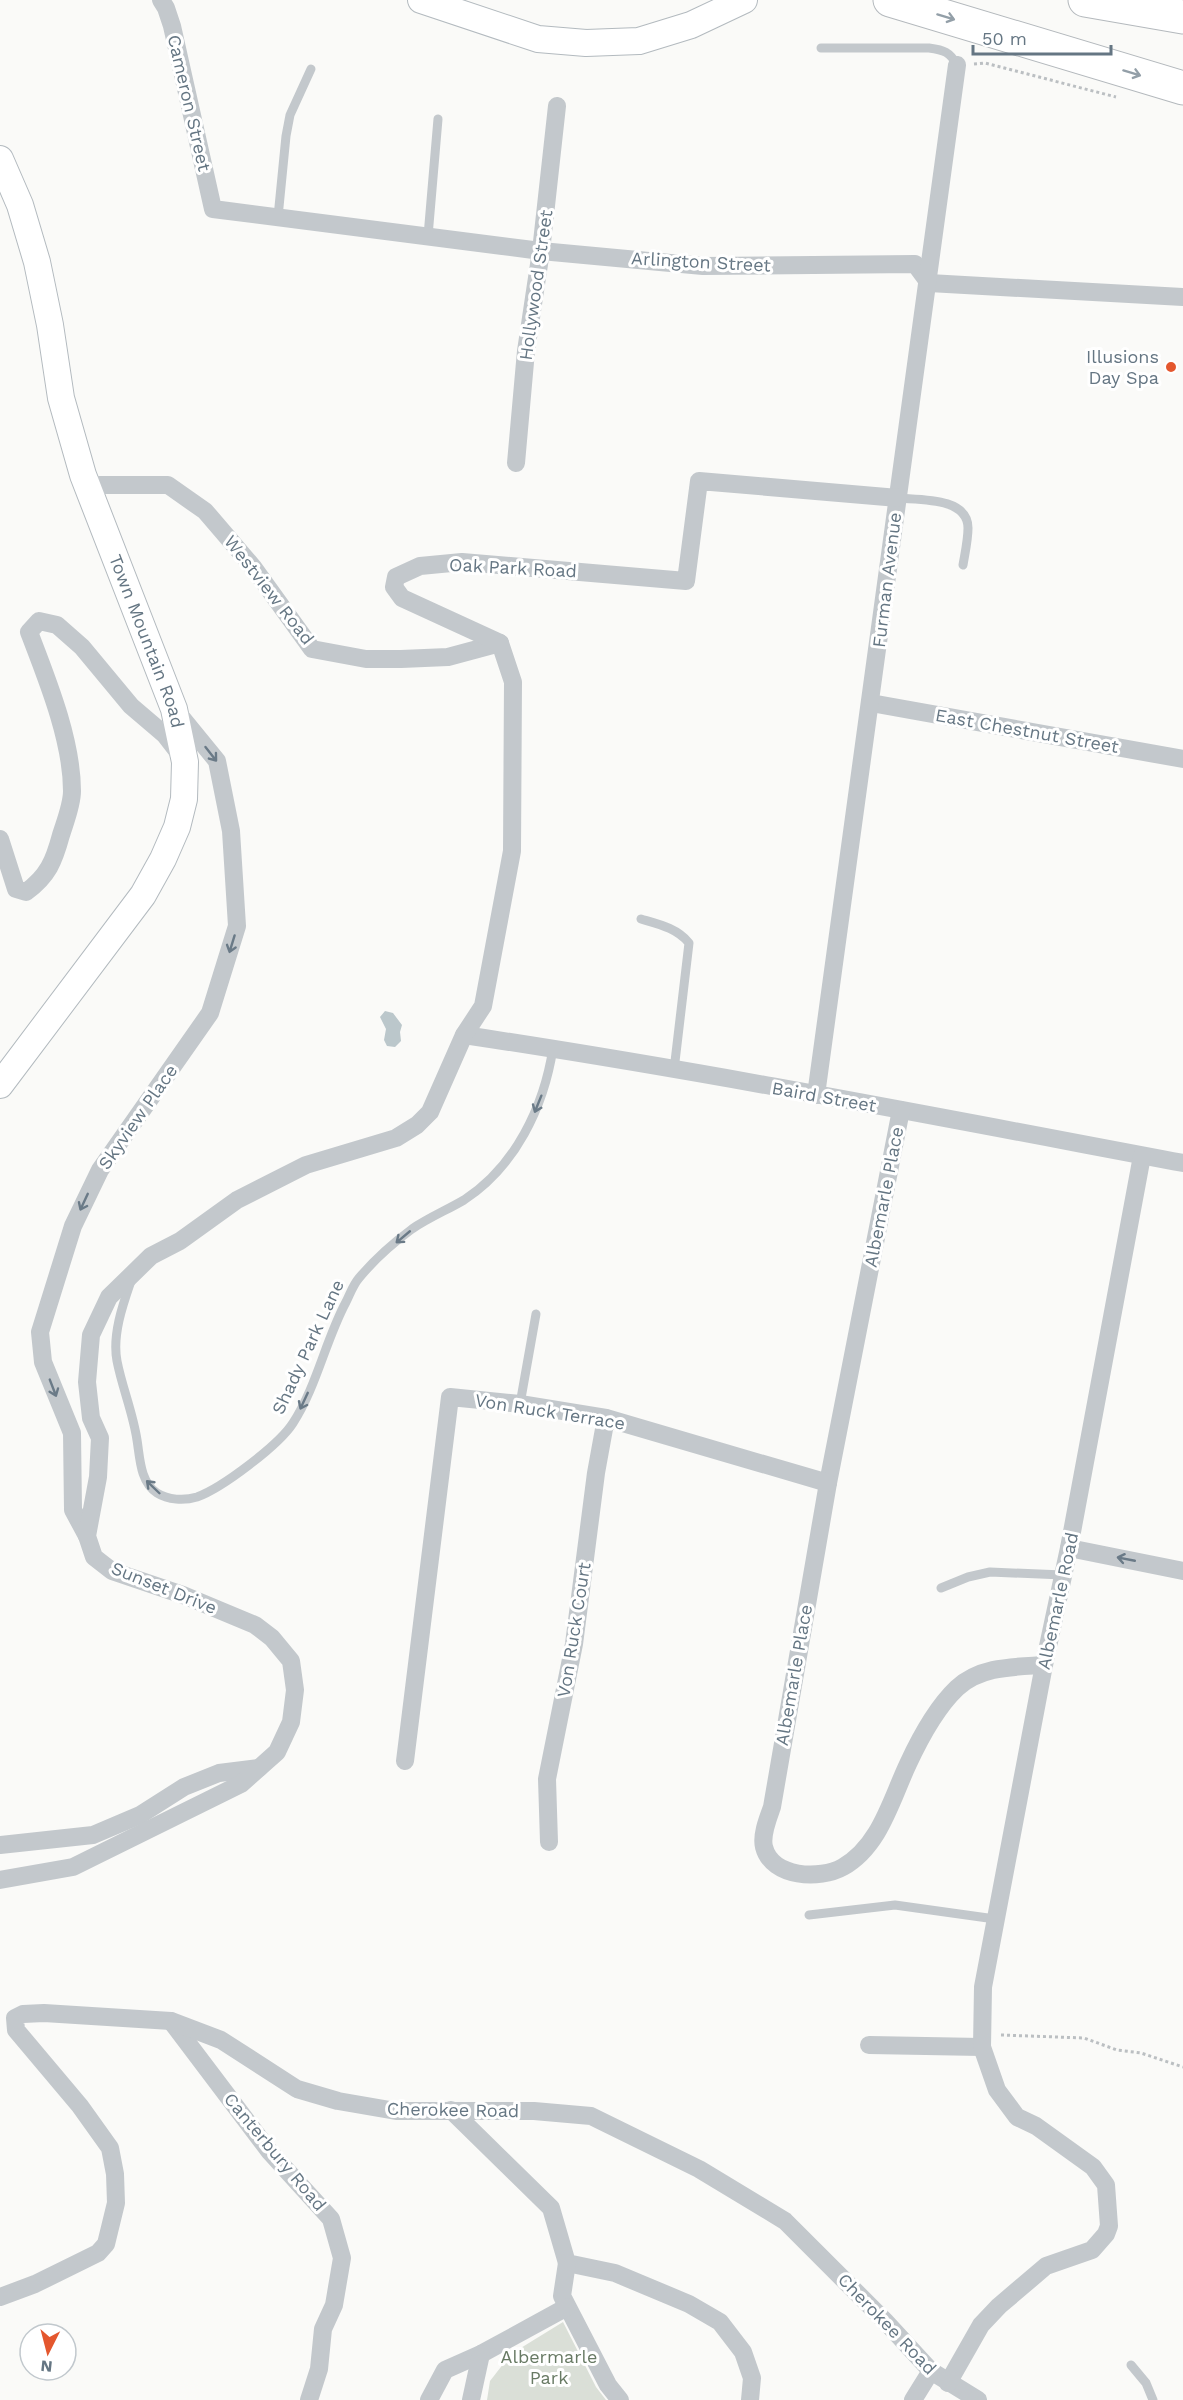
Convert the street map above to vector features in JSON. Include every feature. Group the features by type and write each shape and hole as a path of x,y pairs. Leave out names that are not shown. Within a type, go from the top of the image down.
{"highway":[{"path":"890,0 1183,88"},
{"path":"1086,0 1183,17"}],"main road":[{"path":"421,0 538,39 586,43 639,41 714,15 744,0"},
{"name":"Town Mountain Road","path":"0,159 20,205 37,262 61,398 88,485 174,709 185,761 184,799 177,827 143,895 0,1085"}],"street":[{"name":"Cameron Street","path":"161,0 172,26 213,209"},
{"name":"Furman Avenue","path":"816,1095 872,703 957,65"},
{"name":"Hollywood Street","path":"516,463 526,351 541,250 557,106"},
{"name":"Arlington Street","path":"213,209 541,250 703,266 915,264 929,283"},
{"path":"929,283 1183,297"},
{"name":"Oak Park Road","path":"500,643 402,598 394,587 396,577 420,566 462,562 686,580 699,481 898,498"},
{"name":"Westview Road","path":"88,485 168,485 205,511 253,567 312,649 366,659 401,659 448,657 500,643"},
{"path":"0,839 16,889 26,892 44,879 58,848 73,792 67,753 52,694 29,632 39,621 57,626 82,647 131,706 165,735 185,761"},
{"path":"87,1536 98,1477 100,1438 91,1418 87,1382 91,1335 110,1297 151,1256 180,1241 237,1200 306,1165 396,1138 417,1125 430,1112 464,1035 483,1006 512,851 513,682 500,643"},
{"name":"East Chestnut Street","path":"872,703 1183,759"},
{"name":"Skyview Place","path":"87,1536 73,1510 72,1433 43,1362 40,1332 73,1226 100,1170 210,1013 237,926 231,831 217,761 174,709"},
{"name":"Baird Street","path":"464,1035 553,1048 1183,1163"},
{"name":"Albemarle Place","path":"901,1110 828,1484 772,1807 766,1822 764,1846 770,1859 779,1866 801,1875 821,1876 843,1868 861,1854 874,1837 908,1763 930,1723 958,1686 984,1671 1044,1665"},
{"name":"Albemarle Road","path":"982,2040 983,1987 995,1919 1069,1548 1142,1156"},
{"name":"Von Ruck Terrace","path":"405,1761 450,1397 520,1404 606,1418 828,1484"},
{"name":"Von Ruck Court","path":"549,1842 547,1779 574,1644 596,1473 606,1418"},
{"name":"Sunset Drive","path":"0,1880 73,1867 241,1784 278,1752 291,1722 295,1690 291,1661 272,1638 255,1625 183,1595 112,1570 94,1557 87,1536"},
{"path":"1069,1548 1183,1570"},
{"path":"0,1845 93,1835 140,1815 193,1784 219,1773 259,1768"},
{"name":"Cherokee Road","path":"0,2297 35,2284 98,2253 106,2244 116,2203 115,2174 110,2148 80,2106 16,2030 15,2018 23,2014 44,2013 171,2021 221,2040 297,2089 338,2101 396,2111 534,2111 591,2116 699,2169 785,2222 885,2321 930,2371 948,2384 978,2400"},
{"name":"Canterbury Road","path":"171,2021 270,2152 331,2219 342,2258 334,2305 323,2330 319,2369 309,2400"},
{"path":"869,2045 982,2040 997,2090 1017,2117 1036,2126 1093,2167 1106,2185 1109,2226 1106,2234 1092,2250 1046,2266 999,2306 981,2325 948,2384"},
{"path":"451,2110 551,2208 567,2263 562,2296 608,2385 620,2400"},
{"path":"567,2263 615,2273 689,2304 720,2322 743,2352 753,2378 750,2400"},
{"path":"429,2400 445,2370 481,2354 567,2307"},
{"path":"471,2400 481,2354"},
{"path":"913,2400 930,2371"}],"lane":[{"path":"821,48 929,48 944,50 951,54 957,65"},
{"path":"278,217 290,115 311,69"},
{"path":"428,236 438,119"},
{"path":"898,498 947,503 960,510 968,525 963,565"},
{"path":"641,919 669,927 689,943 674,1070"},
{"name":"Shady Park Lane","path":"134,1274 123,1302 117,1333 116,1358 134,1422 144,1479 156,1493 175,1500 195,1497 241,1469 272,1445 293,1423 337,1319 357,1280 377,1259 413,1229 465,1199 491,1179 510,1158 538,1104 548,1077 553,1048"},
{"path":"520,1404 536,1314"},
{"path":"941,1588 968,1577 990,1572 1063,1575"},
{"path":"809,1915 895,1905 995,1919"},
{"path":"1131,2365 1146,2383 1153,2400"}],"path":[{"path":"957,65 985,63 1118,97"},
{"path":"982,2040 1084,2038 1117,2050 1141,2054 1183,2067"}],"green space":[{"name":"Albermarle Park","path":"563,2322 596,2387 606,2400 487,2400 490,2381 511,2354"}],"shaded area":[{"path":"385,1011 393,1013 402,1025 401,1041 395,1047 387,1046 384,1040 386,1029 380,1017"}],"place":[{"name":"Illusions Day Spa","path":"1171,367"}]}
